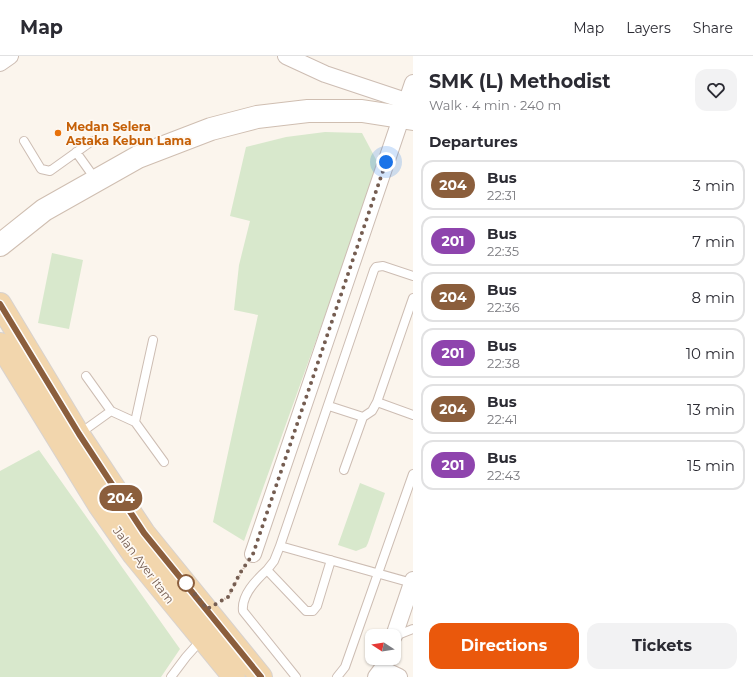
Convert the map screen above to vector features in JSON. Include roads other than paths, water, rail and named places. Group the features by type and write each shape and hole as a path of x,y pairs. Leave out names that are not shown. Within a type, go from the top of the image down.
{"main road":[{"path":"0,245 44,210 96,180 138,157 176,141 211,129 257,117 308,111 407,112"},
{"path":"0,223 11,222 44,210"},
{"path":"0,299 5,312"},
{"name":"Jalan Ayer Itam","path":"5,312 79,434 144,533 262,677"},
{"name":"Jalan Ayer Itam","path":"0,344 99,506 134,555 234,677"}],"street":[{"path":"0,63 10,56"},
{"path":"286,56 407,112"},
{"path":"253,554 407,112 413,83"},
{"path":"396,629 413,582"},
{"path":"382,668 399,677"}],"lane":[{"path":"24,140 41,169 45,171 50,171 92,141"},
{"path":"76,152 96,180"},
{"path":"296,677 243,612 243,604 253,583 274,561 280,546 376,267 383,266 413,276"},
{"path":"344,470 363,417 372,411 377,402 413,298"},
{"path":"135,422 153,340"},
{"path":"86,376 111,411 135,422 164,462"},
{"path":"377,402 413,416"},
{"path":"329,406 363,417"},
{"path":"79,434 111,411"},
{"path":"337,677 345,667 413,474"},
{"path":"280,546 413,582"},
{"path":"267,570 303,608 310,612 317,606 331,560"},
{"path":"401,633 413,629"},
{"path":"171,677 202,638"}],"place":[{"name":"Medan Selera Astaka Kebun Lama","path":"58,133"}]}
